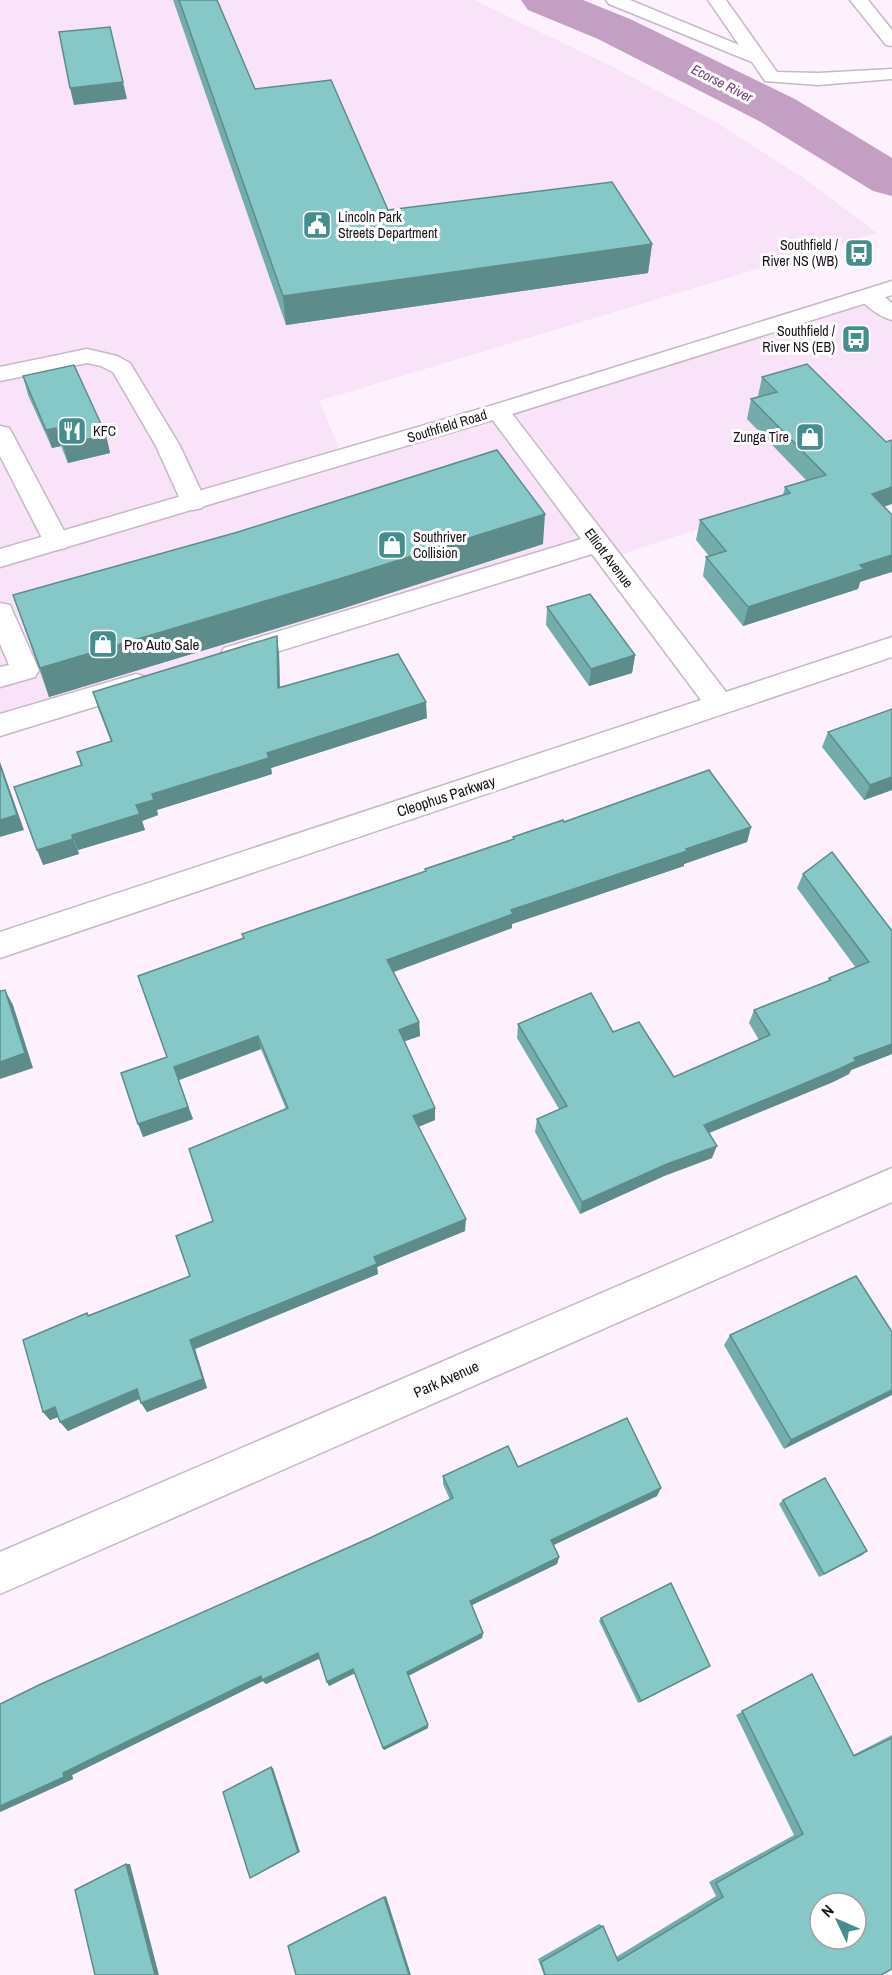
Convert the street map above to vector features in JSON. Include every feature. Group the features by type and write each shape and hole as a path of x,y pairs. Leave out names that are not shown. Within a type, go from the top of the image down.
{"street":[{"path":"615,0 759,59"},
{"path":"717,0 771,76 818,79 892,74"},
{"path":"859,0 892,41"},
{"name":"Southfield Road","path":"0,558 498,411 892,288"},
{"path":"869,296 892,313"},
{"path":"0,374 87,356 109,361 122,368 168,446 193,502"},
{"name":"Elliott Avenue","path":"498,411 720,705"},
{"path":"0,433 57,542"},
{"path":"212,662 598,543"},
{"path":"0,612 25,670 0,677"},
{"name":"Cleophus Parkway","path":"0,945 892,648"},
{"path":"0,725 156,678"},
{"name":"Park Avenue","path":"0,1573 892,1185"}],"shaded area":[{"path":"0,0 474,0 613,67 714,121 802,177 877,233 319,401 343,457 869,296 892,313 892,479 882,469 610,558 597,543 0,725"}],"building":[{"name":"Lincoln Park Streets Department","path":"179,0 217,0 255,89 331,80 388,210 612,182 652,244 283,296"},
{"path":"110,27 123,82 70,88 59,32"},
{"path":"807,364 886,442 892,440 892,487 872,494 892,515 892,555 860,565 864,569 748,607 706,557 726,551 700,520 790,493 785,487 826,475 751,399 777,392 762,377"},
{"name":"KFC","path":"74,365 106,435 63,445 56,428 46,430 23,376"},
{"path":"497,450 545,514 339,579 40,668 13,595 238,532"},
{"path":"590,594 635,655 591,669 547,607"},
{"path":"277,636 278,688 398,654 426,702 267,753 269,758 152,794 154,800 136,805 140,814 72,835 73,839 37,850 14,787 82,765 77,752 112,741 93,692"},
{"path":"892,709 892,777 870,785 828,732"},
{"path":"0,765 17,815 0,820"},
{"path":"709,770 751,827 511,910 513,914 387,960 419,1022 399,1030 435,1108 413,1116 466,1219 374,1257 377,1264 190,1340 203,1379 141,1403 137,1389 60,1422 55,1407 43,1412 23,1340 87,1313 88,1316 190,1276 176,1236 213,1221 189,1149 288,1108 258,1036 174,1067 188,1107 138,1124 121,1073 167,1057 138,976 244,938 242,934"},
{"path":"832,852 892,931 892,1044 854,1058 856,1061 839,1069 704,1125 717,1146 667,1164 582,1202 537,1119 567,1106 518,1024 591,993 613,1032 639,1022 674,1077 770,1035 754,1010 831,980 829,978 869,962 803,874"},
{"path":"5,990 25,1053 0,1062 0,991"},
{"path":"856,1276 892,1332 892,1390 791,1440 730,1335"},
{"path":"627,1418 661,1488 551,1540 559,1557 470,1601 483,1633 407,1672 428,1725 383,1748 353,1669 327,1682 318,1653 262,1680 261,1676 63,1773 64,1777 0,1806 0,1704 372,1537 453,1498 443,1476 508,1446 518,1467"},
{"path":"825,1478 867,1551 824,1574 783,1500"},
{"path":"671,1583 710,1666 641,1701 601,1618"},
{"path":"812,1674 854,1756 892,1738 892,1969 881,1975 545,1975 541,1962 603,1926 618,1961 723,1897 716,1883 803,1834 742,1711"},
{"path":"271,1767 298,1852 250,1878 223,1792"},
{"path":"126,1864 155,1975 95,1975 75,1890"},
{"path":"384,1897 409,1975 296,1975 288,1946"}],"waterway":[{"name":"Ecorse River","path":"544,0 614,29 777,110 892,180"}],"place":[{"name":"Lincoln Park Streets Department","path":"317,225"},
{"name":"Southfield / River NS (WB)","path":"859,253"},
{"name":"Southfield / River NS (EB)","path":"856,339"},
{"name":"KFC","path":"72,431"},
{"name":"Zunga Tire","path":"810,437"},
{"name":"Southriver Collision","path":"392,545"},
{"name":"Pro Auto Sale","path":"103,644"}]}
